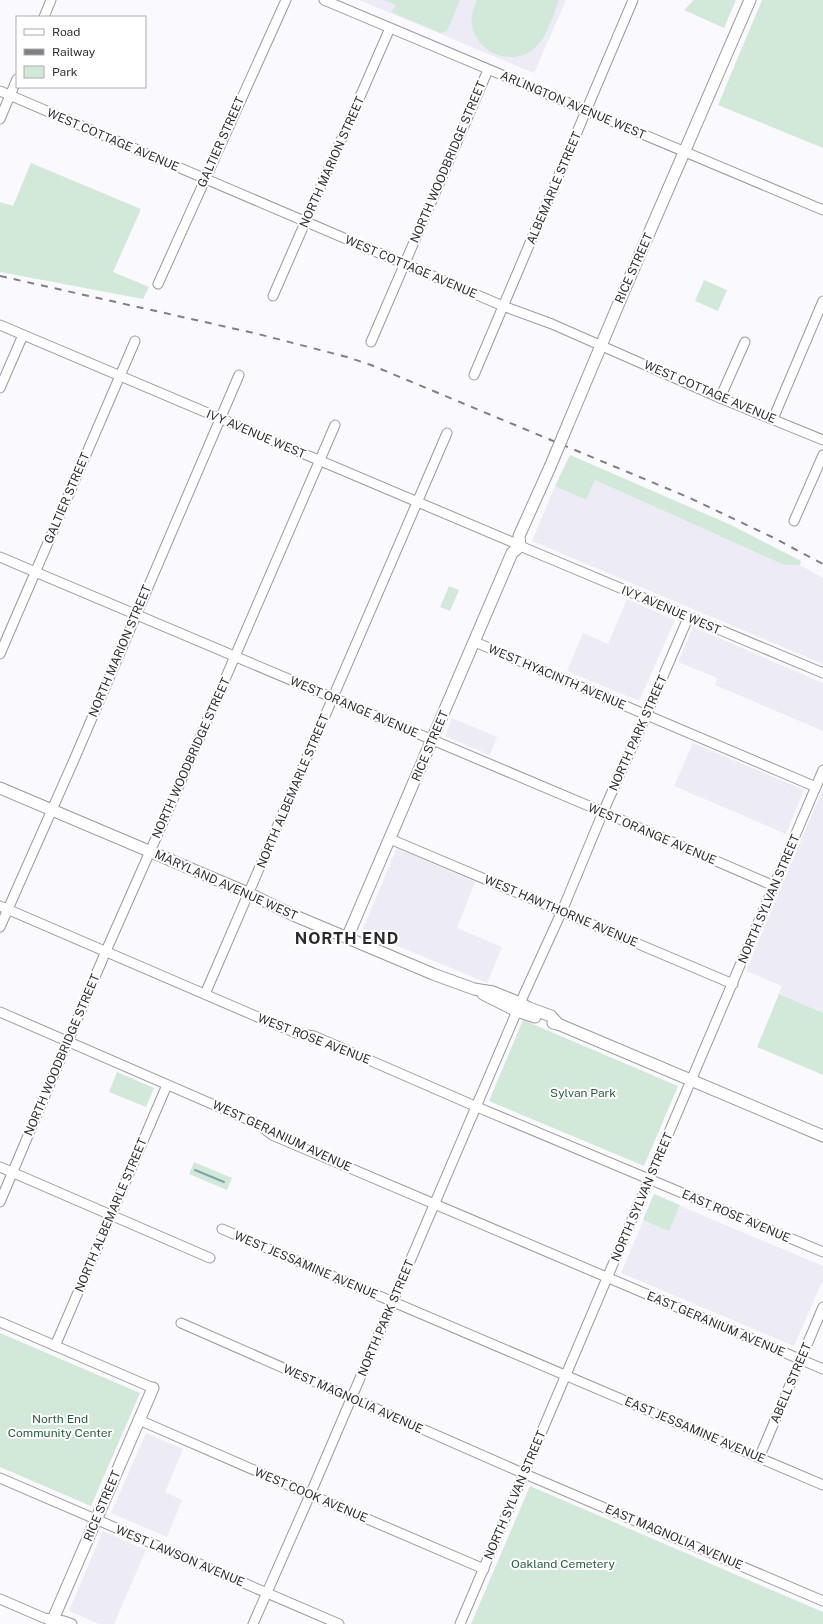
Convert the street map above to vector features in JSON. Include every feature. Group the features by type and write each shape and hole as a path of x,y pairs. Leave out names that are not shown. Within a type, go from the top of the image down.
{"main road":[{"name":"RICE STREET","path":"347,938 750,0"},
{"name":"MARYLAND AVENUE WEST","path":"0,788 248,893 347,938 433,974 474,989 491,999 519,1007 529,1008 551,1016 558,1024 823,1136"},
{"name":"RICE STREET","path":"52,1622 153,1388"}],"street":[{"path":"44,16 51,0"},
{"name":"GALTIER STREET","path":"158,284 204,179 286,0"},
{"name":"ARLINGTON AVENUE WEST","path":"324,0 823,210"},
{"name":"ALBEMARLE STREET","path":"474,375 633,0"},
{"name":"NORTH MARION STREET","path":"273,296 390,28"},
{"name":"NORTH WOODBRIDGE STREET","path":"371,342 488,70"},
{"path":"0,119 16,81"},
{"name":"WEST COTTAGE AVENUE","path":"0,92 503,306 601,345 720,398 823,440"},
{"path":"773,419 823,302"},
{"name":"IVY AVENUE WEST","path":"0,325 823,674"},
{"path":"0,388 23,335"},
{"name":"GALTIER STREET","path":"0,654 135,342"},
{"path":"720,398 745,342"},
{"name":"NORTH MARION STREET","path":"0,927 4,907 74,760 135,614 239,375"},
{"name":"NORTH WOODBRIDGE STREET","path":"0,1202 106,952 335,425"},
{"name":"NORTH ALBEMARLE STREET","path":"205,994 447,432"},
{"path":"794,521 823,455"},
{"name":"WEST ORANGE AVENUE","path":"0,556 774,886"},
{"name":"NORTH PARK STREET","path":"253,1624 688,618"},
{"name":"WEST HYACINTH AVENUE","path":"475,642 816,787"},
{"name":"NORTH SYLVAN STREET","path":"460,1624 567,1376 823,770"},
{"name":"WEST HAWTHORNE AVENUE","path":"390,839 733,984"},
{"name":"WEST ROSE AVENUE","path":"4,907 296,1033 314,1036 650,1180"},
{"name":"WEST GERANIUM AVENUE","path":"0,1012 258,1124 272,1135 608,1278"},
{"name":"NORTH ALBEMARLE STREET","path":"55,1346 167,1085"},
{"path":"0,1166 210,1258"},
{"name":"EAST ROSE AVENUE","path":"650,1180 823,1252"},
{"name":"WEST JESSAMINE AVENUE","path":"222,1229 567,1376"},
{"name":"EAST GERANIUM AVENUE","path":"608,1278 823,1369"},
{"name":"ABELL STREET","path":"759,1458 823,1307"},
{"path":"0,1322 153,1388"},
{"name":"WEST MAGNOLIA AVENUE","path":"181,1323 525,1474"},
{"name":"EAST JESSAMINE AVENUE","path":"567,1376 823,1485"},
{"name":"WEST COOK AVENUE","path":"139,1420 310,1495 484,1568"},
{"name":"EAST MAGNOLIA AVENUE","path":"525,1474 823,1601"},
{"name":"WEST LAWSON AVENUE","path":"0,1478 339,1624"},
{"path":"0,1599 52,1622 64,1621 72,1624"}],"shaded area":[{"path":"359,0 566,0 534,73"},
{"path":"595,480 784,565 800,565 823,578 823,664 532,541 555,486 586,500"},
{"path":"627,599 675,620 639,701 567,671 583,633 608,644"},
{"path":"693,627 823,683 823,731 715,685 717,678 678,662"},
{"path":"452,718 497,737 490,755 445,736"},
{"path":"693,743 804,790 786,834 674,786"},
{"path":"823,788 823,1013 779,994 782,986 746,971"},
{"path":"397,848 475,882 457,928 502,947 487,983 362,931"},
{"path":"654,1195 823,1266 823,1280 794,1346 621,1273"},
{"path":"146,1433 183,1449 165,1492 182,1500 167,1537 111,1513"},
{"path":"103,1531 146,1550 114,1624 99,1624 69,1611"}],"green space":[{"path":"384,0 460,0 447,31 441,33 391,12 396,5"},
{"path":"477,0 559,0 544,37 536,47 526,54 515,57 493,53 483,46 476,38 472,27 472,15"},
{"path":"694,0 736,0 724,28 684,10"},
{"path":"762,0 823,0 823,148 718,105"},
{"path":"31,163 141,209 113,272 149,287 143,299 0,272 0,202 13,206"},
{"path":"704,280 727,290 718,311 695,301"},
{"path":"570,455 731,525 801,561 800,565 784,565 595,480 586,500 555,486"},
{"path":"449,586 459,590 450,611 440,607"},
{"path":"779,994 823,1013 823,1075 757,1047"},
{"name":"Sylvan Park","path":"523,1020 678,1086 644,1166 489,1101"},
{"path":"117,1072 154,1088 146,1107 109,1092"},
{"path":"194,1162 232,1178 227,1190 189,1174"},
{"path":"654,1194 680,1205 669,1231 643,1220"},
{"name":"North End Community Center","path":"0,1333 140,1393 91,1506 0,1467"},
{"name":"Oakland Cemetery","path":"530,1486 823,1612 823,1624 471,1624"}],"waterway":[{"path":"195,1170 224,1182"}],"railway":[{"path":"0,276 258,334 347,357 371,365 690,498 772,537 823,564"}],"district":[{"name":"NORTH END","path":"347,938"}]}
